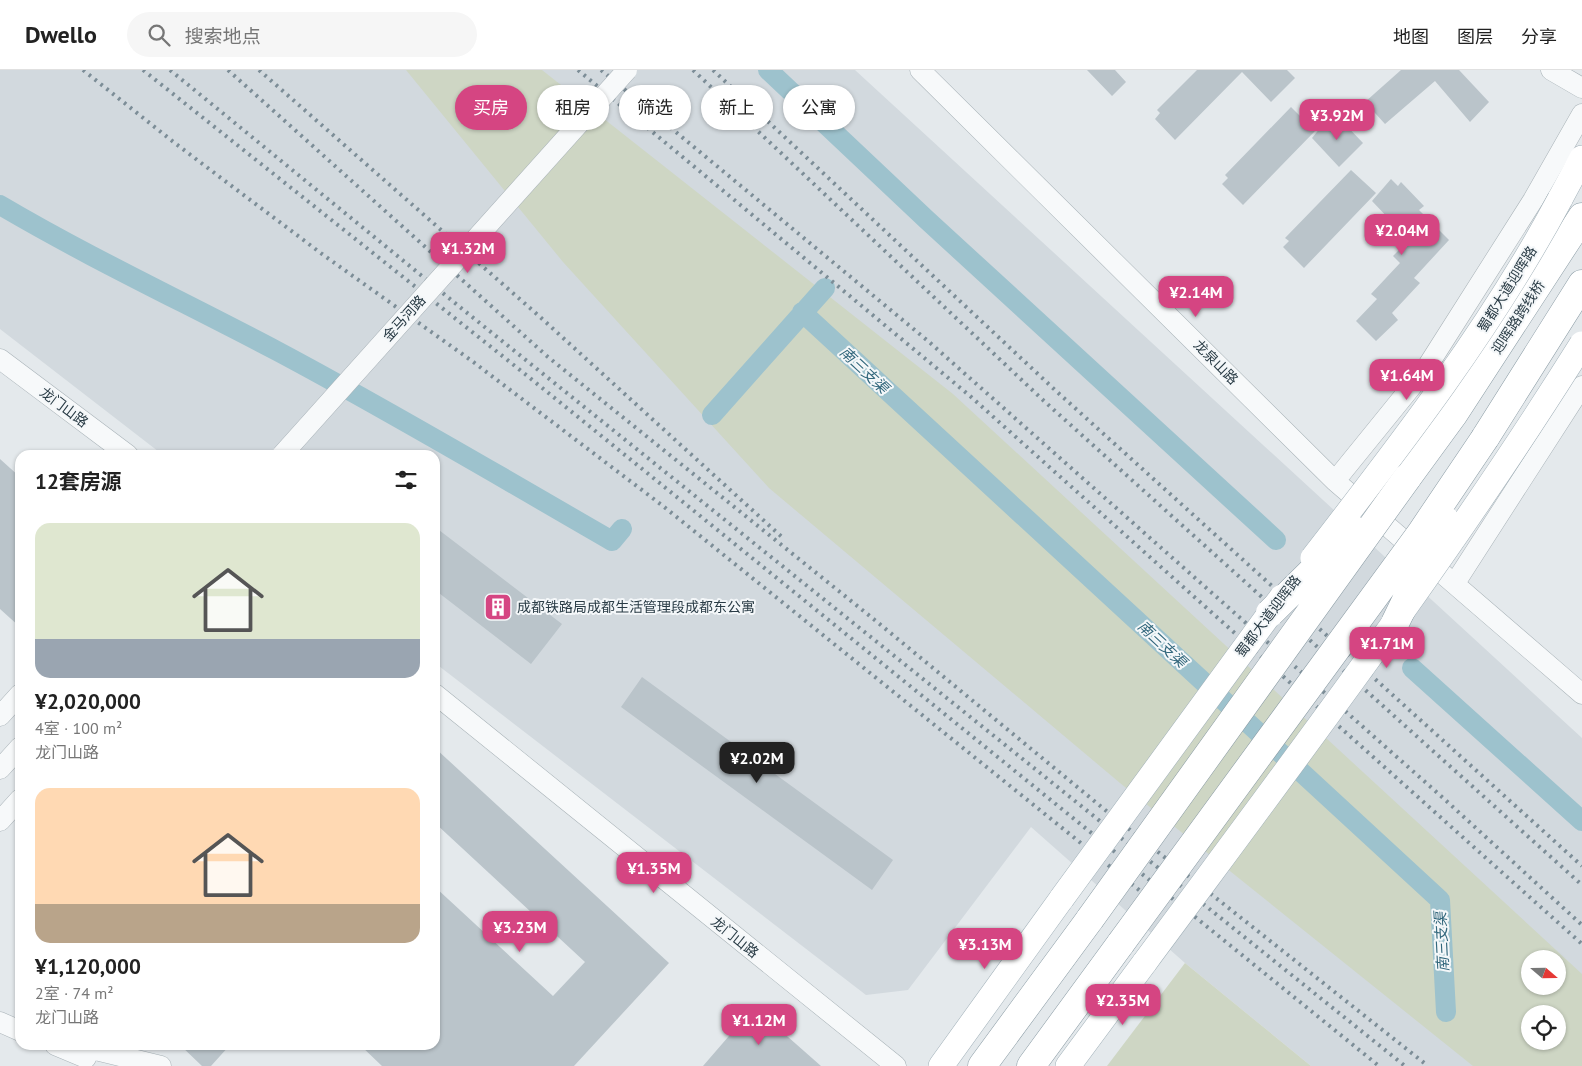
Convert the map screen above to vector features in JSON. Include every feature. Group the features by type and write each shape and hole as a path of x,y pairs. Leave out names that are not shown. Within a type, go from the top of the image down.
{"highway":[{"name":"迎晖路跨线桥","path":"1453,415 1582,217"},
{"path":"982,1066 1453,415 1532,252"},
{"path":"1032,1066 1421,533 1485,438 1582,284"},
{"path":"1396,623 1485,438 1582,330"},
{"path":"1270,613 1407,478"}],"main road":[{"name":"蜀都大道迎晖路","path":"941,1066 1270,613 1402,443 1470,348 1532,252 1582,158"},
{"path":"1068,1066 1396,623 1520,442 1582,344"}],"street":[{"name":"金马河路","path":"286,450 628,70"},
{"name":"龙泉山路","path":"920,70 1335,481 1582,694"},
{"path":"1551,70 1582,88"},
{"path":"1335,481 1425,370 1533,200 1582,114"},
{"name":"龙门山路","path":"0,359 121,450"},
{"path":"1455,583 1582,386"},
{"name":"龙门山路","path":"440,698 896,1066"},
{"path":"0,716 15,700"},
{"path":"0,769 15,752"},
{"path":"0,820 15,804"},
{"path":"0,1022 15,1029"},
{"path":"67,1050 106,1066"},
{"path":"95,1050 161,1066"}],"shaded area":[{"path":"0,70 855,70 1582,738 1582,1066 1311,1066 1185,963 1031,827 908,990 866,995 440,667 440,450 157,450 0,329"}],"green space":[{"path":"406,70 542,70 561,85 537,85 537,130 609,130 609,123 953,394 1556,950 1521,950 1521,995 1566,995 1566,959 1582,974 1582,1066 1473,1066 1120,783 769,488 563,262 455,130 527,130 527,85 455,85 455,130"},
{"path":"1185,963 1311,1066 1107,1066"}],"building":[{"path":"1087,70 1115,70 1126,82 1112,96"},
{"path":"1197,70 1287,70 1295,78 1271,102 1242,72 1175,140 1155,119 1160,113 1157,110"},
{"path":"1401,70 1459,70 1489,102 1470,122 1435,81 1385,124 1365,102"},
{"path":"1291,107 1315,131 1243,205 1222,184 1228,178 1225,175"},
{"path":"1330,116 1338,123 1341,120 1363,143 1339,167 1312,138"},
{"path":"1351,170 1376,193 1304,268 1283,247 1289,241 1285,238"},
{"path":"1391,179 1398,186 1401,182 1424,206 1419,210 1449,240 1414,278 1420,283 1392,313 1398,320 1376,341 1356,321 1377,299 1371,294 1400,263 1393,256 1409,240 1372,201"},
{"path":"0,459 15,472 15,622 0,609"},
{"name":"成都铁路局成都生活管理段成都东公寓","path":"440,531 562,624 531,664 440,594"},
{"path":"642,677 893,860 872,890 621,707"},
{"path":"440,753 669,963 574,1066 382,1066 365,1050 440,1050 440,892 553,996 585,962 440,828"},
{"path":"754,1007 821,1066 703,1066"},
{"path":"185,1050 225,1050 211,1066 202,1066"}],"waterway":[{"path":"768,70 927,220 1276,540"},
{"path":"0,205 103,262 319,374 445,444 612,541 622,529"},
{"path":"712,415 825,288"},
{"name":"南三支渠","path":"802,312 1440,900 1446,1012"},
{"path":"1412,668 1582,821"}],"railway":[{"path":"83,70 176,144 322,254 472,361 663,506 1175,919"},
{"path":"143,70 525,374 1379,1066"},
{"path":"170,70 466,312 1405,1066"},
{"path":"228,70 548,357 876,621 1110,814 1428,1066"},
{"path":"259,70 539,316 783,538"},
{"path":"578,70 970,396 1582,944"},
{"path":"601,70 928,341 1442,797 1582,925"},
{"path":"693,70 1044,401 1582,885"},
{"path":"713,70 1055,390 1582,866"}],"place":[{"name":"成都铁路局成都生活管理段成都东公寓","path":"498,607"}]}
